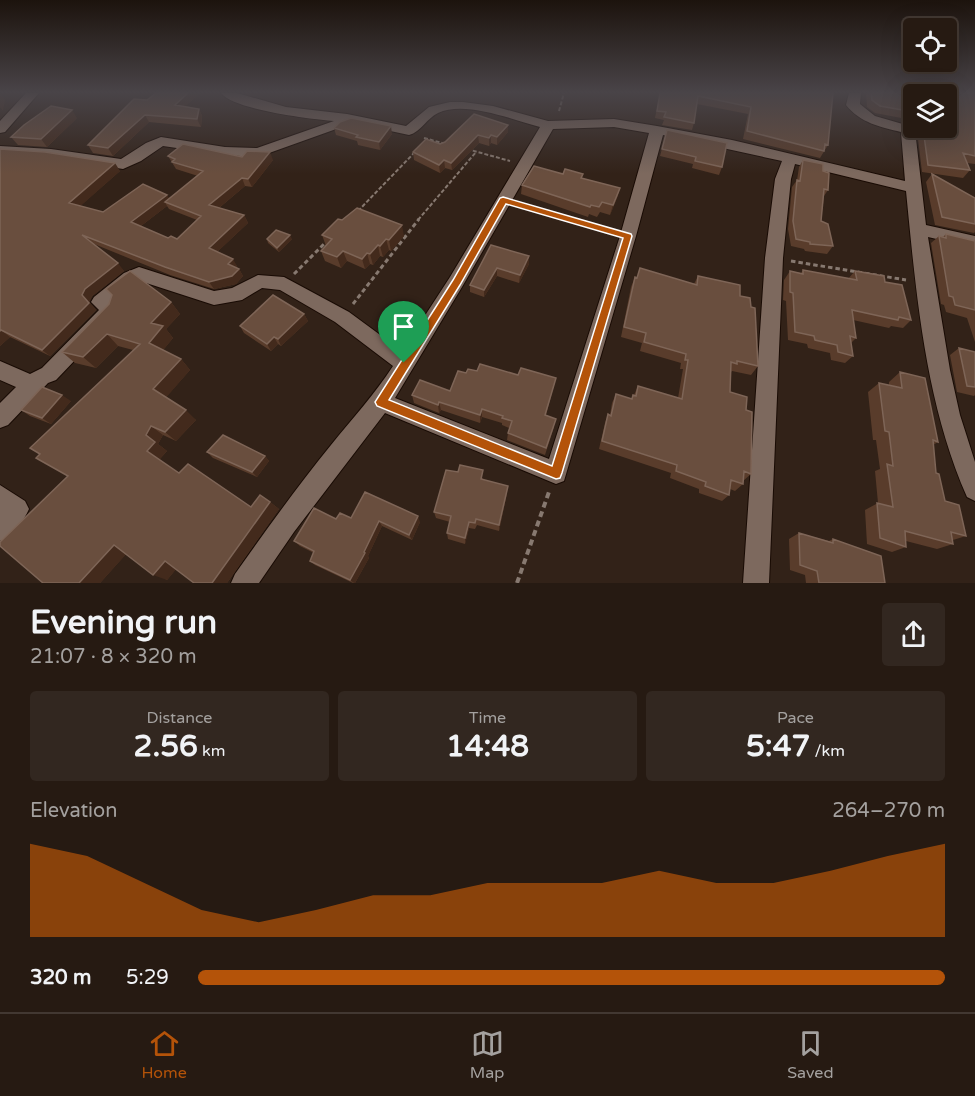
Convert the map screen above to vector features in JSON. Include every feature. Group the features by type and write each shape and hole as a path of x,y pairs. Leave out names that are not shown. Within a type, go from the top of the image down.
{"street":[{"path":"0,150 51,153 123,164 161,141 225,151 258,153 346,120"},
{"path":"362,120 409,131 420,120"},
{"path":"528,120 548,125 614,123 657,130 732,144 789,160 913,188"},
{"path":"876,120 908,130 917,229 933,338 946,403 974,484"},
{"path":"244,583 292,514 381,402 456,282 548,125"},
{"path":"381,402 556,473 628,236 657,130"},
{"path":"756,583 774,258 783,179 789,160"},
{"path":"917,229 975,242"},
{"path":"0,418 32,385 55,369 112,309 100,302 130,278 139,274 214,298 236,295 258,282 267,280 284,284 342,317 404,363"},
{"path":"0,370 32,385"},
{"path":"0,497 17,509 0,529"}],"path":[{"path":"409,131 447,144"},
{"path":"422,146 428,139"},
{"path":"466,149 524,165"},
{"path":"342,317 419,219 476,152"},
{"path":"354,214 415,153"},
{"path":"503,200 628,236"},
{"path":"284,284 331,238"},
{"path":"774,258 926,283"},
{"path":"517,583 556,473"}],"building":[{"path":"31,120 61,120 41,139 11,137"},
{"path":"113,120 139,120 108,148 88,145"},
{"path":"362,120 391,126 379,142 356,137 358,135 334,128 340,122"},
{"path":"468,120 493,120 508,125 497,137 491,135 489,138 478,135 451,163 444,160 439,165 413,152 426,139 440,144"},
{"path":"749,120 830,120 828,145 825,144 824,151 747,131"},
{"path":"957,120 975,120 975,156 963,153 970,170 928,165 924,138 957,138"},
{"path":"667,130 727,143 722,167 695,161 696,157 662,149"},
{"path":"183,144 242,157 247,151 270,152 248,179 242,178 209,205 244,215 209,248 233,259 228,264 239,269 232,276 209,282 82,235 118,263 85,289 82,295 89,303 42,350 0,331 0,149 45,152 115,163 69,203 103,212 143,184 167,195 131,222 168,238 171,236 177,239 201,216 165,202 203,171 172,162 175,159 168,156"},
{"path":"803,160 823,164 823,171 829,173 828,190 824,189 821,221 828,224 833,246 810,244 810,242 796,239 793,221 797,180 800,181"},
{"path":"534,166 563,174 565,169 583,174 581,178 620,188 613,205 602,202 599,207 591,205 590,207 522,185"},
{"path":"932,174 975,198 975,224 942,217"},
{"path":"357,208 402,225 389,240 386,239 362,259 343,251 337,257 321,251 332,239 322,235 338,219 342,220"},
{"path":"276,230 290,235 277,248 267,239"},
{"path":"946,234 975,241 975,310 955,305 953,297 949,296 939,236 946,238"},
{"path":"491,245 529,256 520,275 497,268 484,290 470,285"},
{"path":"640,268 697,285 698,276 740,285 740,296 750,298 751,307 755,308 758,366 737,361 737,364 731,362 730,392 747,397 746,410 752,412 751,474 744,471 743,484 731,480 729,495 705,486 706,482 676,471 677,465 602,441 608,414 611,416 616,394 632,399 633,395 636,396 638,386 682,399 688,360 685,360 686,354 644,342 646,333 624,327 635,277 637,278"},
{"path":"803,270 857,280 855,271 884,276 885,282 902,285 911,320 899,317 898,320 852,310 856,338 850,336 853,356 838,352 837,345 795,332 790,271 803,274"},
{"path":"130,271 171,302 151,323 163,326 149,343 181,359 153,389 186,410 165,432 151,426 146,435 155,442 147,451 179,473 188,464 251,507 260,495 270,502 212,583 194,583 165,561 153,575 114,545 79,583 43,583 0,546 0,542 68,476 36,458 40,454 30,448 140,344 107,334 83,357 62,352 109,304 112,295 106,289"},
{"path":"273,295 304,314 278,339 274,337 267,344 240,326"},
{"path":"959,348 975,352 975,387 967,386"},
{"path":"480,364 518,375 521,368 556,378 545,415 556,419 546,448 508,433 512,421 502,418 503,416 482,409 480,415 439,402 438,405 412,395 420,380 450,391 458,371 466,373 468,369 477,371"},
{"path":"900,372 925,378 938,442 933,440 936,473 939,474 945,501 959,505 966,536 951,532 953,544 905,531 906,547 880,538 877,503 893,507 887,464 893,466 889,432 885,431 879,383 902,388"},
{"path":"42,387 62,395 42,418 21,410"},
{"path":"223,435 265,456 252,472 207,452"},
{"path":"460,465 483,470 481,479 508,486 499,525 476,519 475,523 469,522 465,538 447,533 451,516 434,512 446,470 458,472"},
{"path":"365,492 418,516 409,535 379,521 350,580 310,561 314,551 294,541 314,508 336,519 340,513 351,518"},
{"path":"799,533 833,543 833,539 881,556 885,583 819,583 817,571 800,565"}],"route":[{"path":"503,200 628,236 556,473 381,402 404,363 456,282 503,200"}]}
